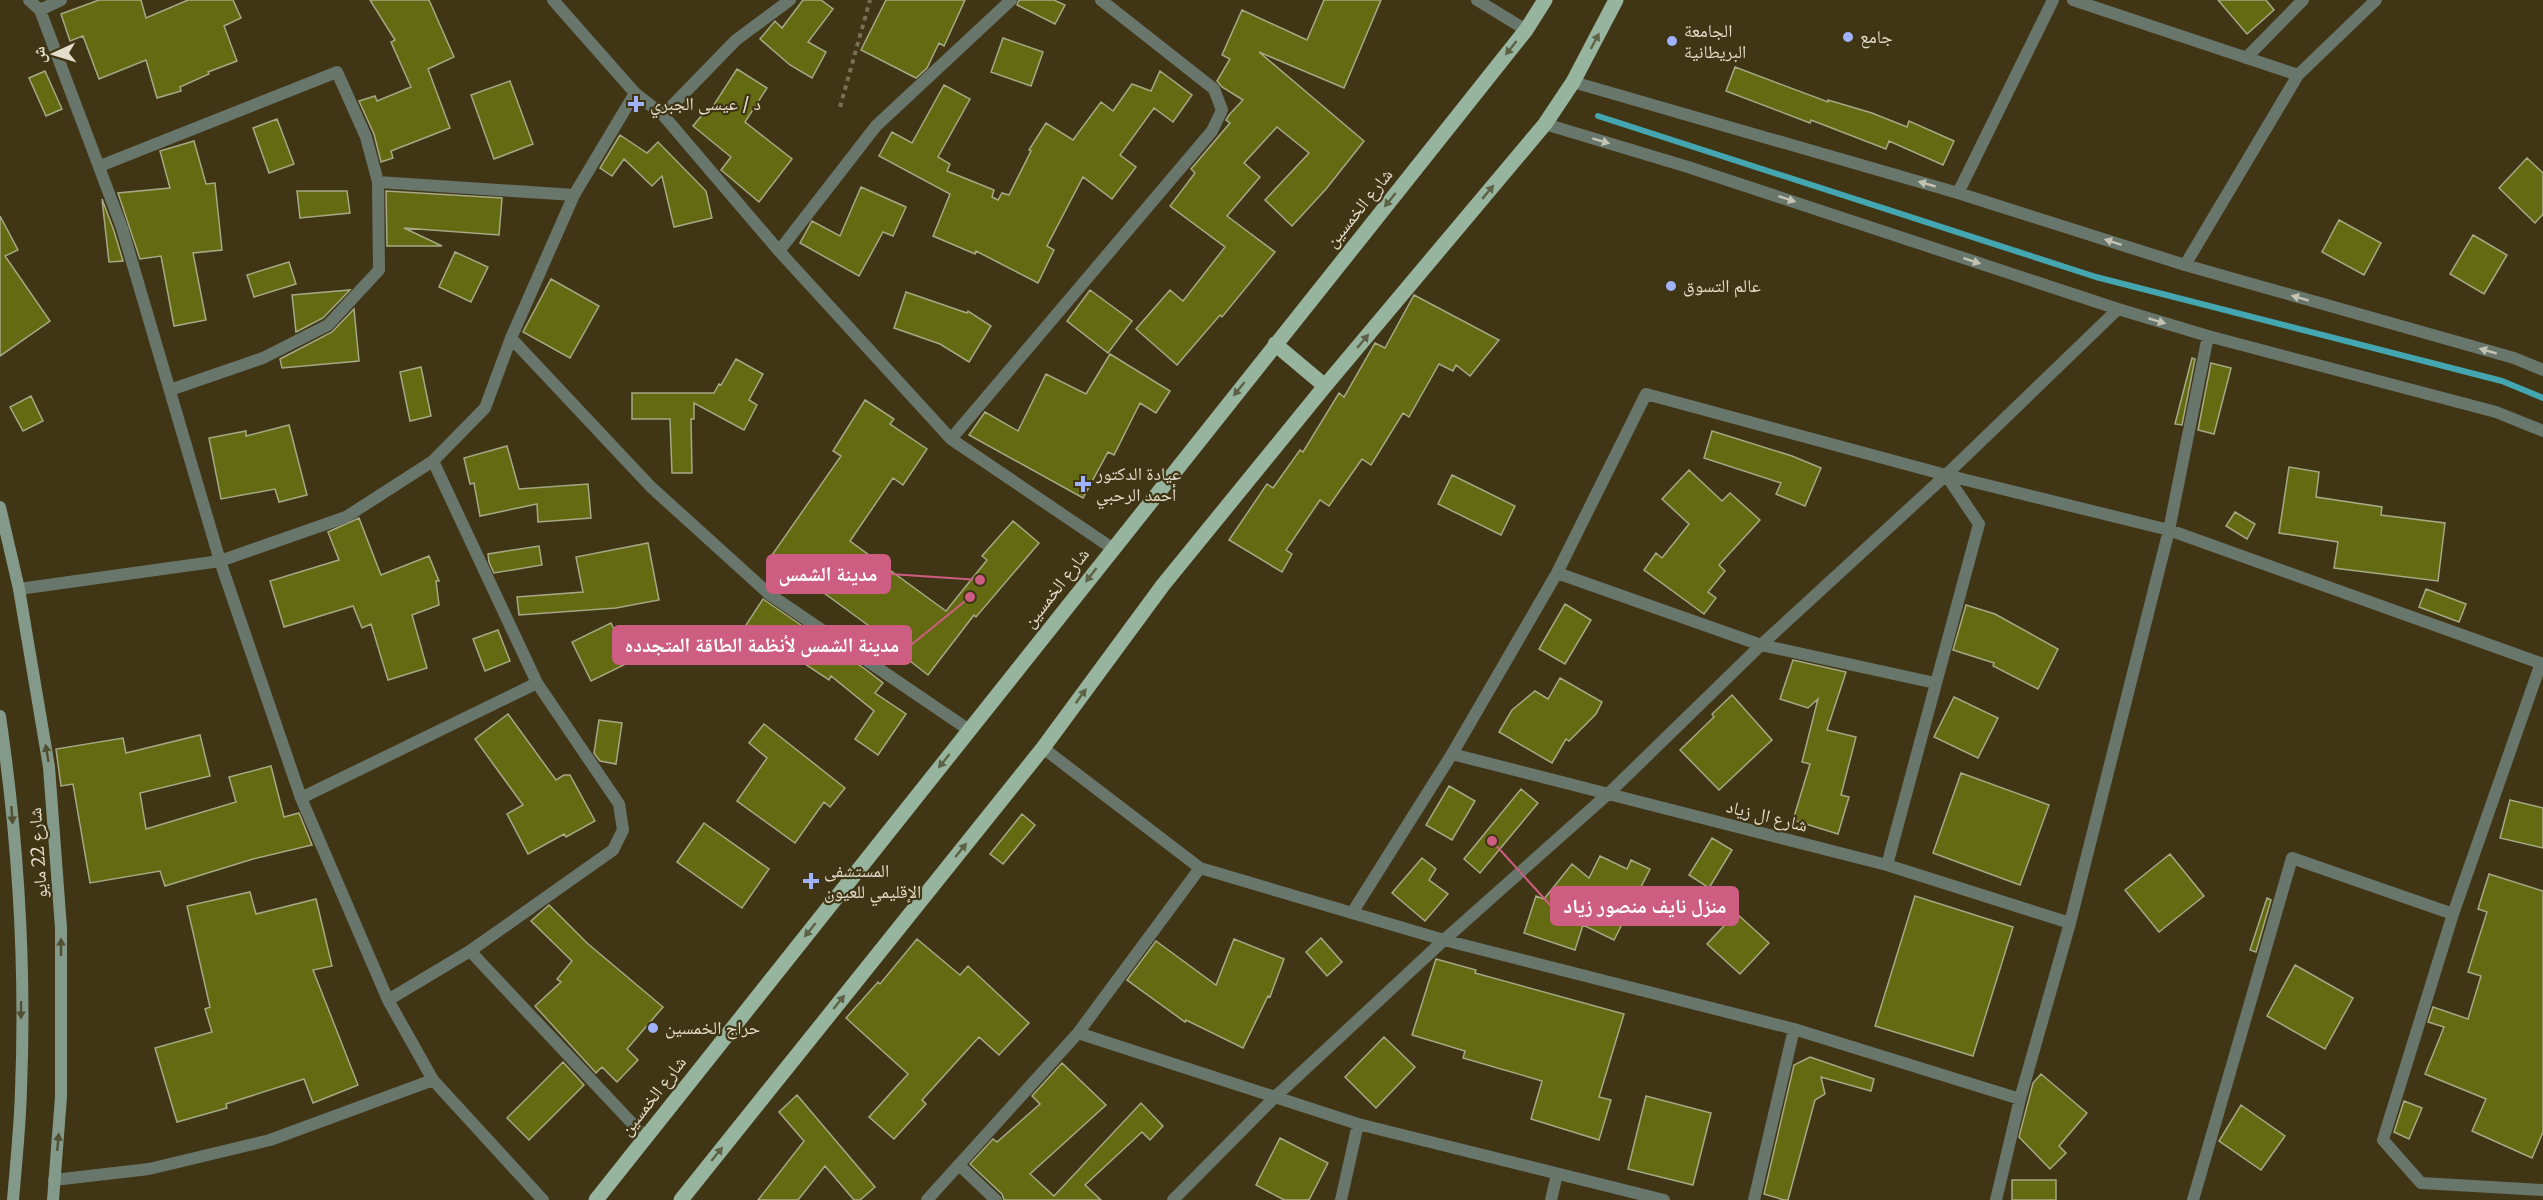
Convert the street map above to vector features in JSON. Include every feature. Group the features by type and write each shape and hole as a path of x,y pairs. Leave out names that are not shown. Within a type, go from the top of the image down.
{"main road":[{"name":"شارع الخمسين","path":"596,1200 1526,30 1545,0"},
{"path":"683,1199 1043,748 1163,585 1325,386 1545,124 1573,82 1616,0"},
{"path":"1275,344 1325,386"},
{"name":"شارع 22 مايو","path":"0,507 19,589 49,767 62,928 61,1098 53,1200"},
{"name":"شارع 22 مايو","path":"0,716 9,779 21,939 21,1091 13,1200"}],"street":[{"path":"29,0 40,10 122,228 220,561 302,798 388,1000 433,1080 543,1200"},
{"path":"40,10 61,0"},
{"path":"553,0 635,93 663,116 779,251 951,439 1112,549"},
{"path":"663,116 736,40 790,0"},
{"path":"779,251 876,126 1011,0"},
{"path":"951,439 1212,131 1222,110 1214,89 1101,0"},
{"path":"1477,0 1526,30"},
{"path":"1958,193 2053,0"},
{"path":"2073,0 2298,75"},
{"path":"2246,58 2303,0"},
{"path":"2185,266 2298,75 2376,0"},
{"path":"100,166 337,72 366,137 378,182 379,270 328,325 263,358 170,390"},
{"path":"1573,82 1958,193 2185,266 2514,358 2543,370"},
{"path":"19,589 220,561 346,517 433,461 485,408 512,338 574,195 635,93"},
{"path":"1545,124 1688,167 2118,309 2208,336 2496,412 2543,431"},
{"path":"378,182 574,195"},
{"path":"1173,1200 1274,1098 1444,940 1608,794 1761,645 1946,475 2118,309"},
{"path":"1996,1200 2020,1099 2070,922 2169,530 2208,336"},
{"path":"512,338 651,487 769,594 969,730"},
{"path":"1352,912 1452,754 1557,573 1646,394 1946,475 2169,530 2542,663 2453,914 2383,1140 2421,1183 2543,1190"},
{"path":"388,1000 470,951 613,850 623,830 619,804 537,683 433,461"},
{"path":"1887,865 1979,524 1946,475"},
{"path":"1557,573 1761,645 1935,683"},
{"path":"302,798 537,683"},
{"path":"1043,748 1200,868 1444,940 1794,1029 2020,1099"},
{"name":"شارع ال زياد","path":"1452,754 1887,865 2070,922"},
{"path":"2193,1200 2292,858 2453,914"},
{"path":"927,1200 1078,1033 1200,868"},
{"path":"470,951 645,1137"},
{"path":"1754,1200 1794,1029"},
{"path":"1078,1033 1358,1124 1664,1200"},
{"path":"54,1180 149,1170 270,1140 433,1080"},
{"path":"1341,1200 1358,1124"},
{"path":"959,1165 996,1200"},
{"path":"1551,1200 1557,1174"}],"path":[{"path":"840,107 870,0"}],"building":[{"path":"99,0 141,0 146,18 188,0 233,0 241,18 224,26 237,61 208,72 209,74 180,87 181,91 157,98 146,60 99,79 83,36 70,41 61,14"},
{"path":"370,0 429,0 454,57 428,69 450,128 391,151 393,158 381,162 374,134 359,101 375,96 377,101 411,87 391,42 395,40"},
{"path":"803,0 821,0 833,9 808,42 826,52 812,78 790,65 760,39 775,21 782,28"},
{"path":"886,0 965,0 944,46 939,43 927,68 916,78 861,50"},
{"path":"1019,0 1054,0 1065,5 1055,24 1017,5"},
{"path":"1324,0 1381,0 1344,88 1259,52 1364,141 1326,189 1292,226 1265,200 1309,153 1277,127 1244,163 1260,177 1227,216 1275,252 1222,317 1220,315 1177,365 1136,329 1170,290 1183,301 1225,247 1170,206 1195,173 1191,169 1230,123 1226,120 1243,100 1222,87 1217,81 1230,59 1222,55 1242,10 1307,40"},
{"path":"2218,0 2266,0 2274,10 2247,34"},
{"path":"1003,38 1043,52 1031,86 991,72"},
{"path":"1735,67 1828,102 1828,100 1872,113 1907,127 1909,121 1954,141 1943,165 1889,141 1886,149 1726,91"},
{"path":"737,69 767,88 745,122 792,159 759,202 721,170 731,157 693,126 707,109 710,111"},
{"path":"45,71 62,109 46,116 29,78"},
{"path":"1160,71 1192,95 1173,122 1154,108 1120,155 1136,167 1112,199 1083,177 1047,246 1054,250 1038,283 976,251 975,254 933,236 950,194 879,156 892,132 912,143 944,85 970,99 938,157 950,164 947,171 994,190 992,197 998,200 1002,193 1009,195 1031,151 1029,150 1046,123 1073,140 1101,102 1113,111 1132,84 1151,91"},
{"path":"510,81 533,144 494,159 471,95"},
{"path":"277,119 294,164 269,173 253,128"},
{"path":"620,135 647,153 658,142 706,191 712,218 674,227 662,176 652,186 624,159 612,176 600,168"},
{"path":"194,141 206,184 215,183 222,250 193,253 206,320 174,326 161,256 140,259 118,193 170,188 160,151"},
{"path":"2527,158 2543,173 2543,214 2535,223 2499,188"},
{"path":"861,187 906,207 893,236 883,232 859,276 800,243 812,221 840,236"},
{"path":"297,191 347,191 350,213 300,218"},
{"path":"386,191 502,198 499,235 404,228 442,246 387,246"},
{"path":"102,199 114,231 123,261 109,262"},
{"path":"0,216 18,250 5,256 50,321 0,356"},
{"path":"2339,220 2381,243 2364,275 2322,252"},
{"path":"2473,235 2507,255 2484,294 2450,274"},
{"path":"455,252 488,267 471,302 439,287"},
{"path":"289,262 296,284 254,297 247,275"},
{"path":"551,279 599,306 570,358 523,332"},
{"path":"350,290 323,318 296,332 292,295"},
{"path":"1090,290 1132,321 1108,353 1067,321"},
{"path":"906,292 967,313 968,311 991,326 969,362 940,344 894,328"},
{"path":"1414,295 1499,340 1470,376 1456,365 1453,371 1439,364 1409,417 1403,413 1371,465 1362,459 1329,506 1320,500 1286,550 1292,554 1282,572 1229,540 1267,484 1273,488 1300,450 1303,452 1339,393 1344,397 1375,343 1385,348"},
{"path":"354,309 359,361 282,368 280,359 332,332"},
{"path":"1110,354 1170,391 1156,413 1140,403 1114,455 1108,452 1083,498 969,435 985,412 1018,431 1046,374 1086,394"},
{"path":"2192,358 2195,359 2182,425 2175,424"},
{"path":"736,359 763,374 749,400 757,405 744,430 694,403 694,419 691,419 692,473 672,473 670,419 632,419 632,393 714,393"},
{"path":"2211,363 2231,368 2214,434 2198,430"},
{"path":"421,367 431,416 410,421 400,372"},
{"path":"31,396 43,421 23,431 10,407"},
{"path":"865,400 894,419 890,424 927,449 903,485 893,478 850,541 946,611 987,560 982,556 1013,521 1039,543 976,617 974,615 928,675 874,633 876,631 772,555 841,456 833,451"},
{"path":"289,425 307,495 279,502 275,489 221,499 209,438 246,431 246,436"},
{"path":"1712,431 1792,456 1821,468 1805,506 1776,494 1781,483 1704,458"},
{"path":"507,446 519,489 588,484 591,518 538,522 537,504 480,516 474,483 470,484 464,458"},
{"path":"2289,467 2319,472 2316,497 2382,507 2381,515 2445,523 2438,581 2334,568 2338,542 2279,533"},
{"path":"1689,470 1722,501 1730,493 1760,520 1719,565 1725,571 1708,592 1716,598 1704,614 1644,570 1656,553 1662,558 1689,524 1662,499"},
{"path":"1452,475 1515,506 1501,535 1438,504"},
{"path":"2235,512 2255,524 2247,539 2226,526"},
{"path":"359,518 381,575 429,556 439,581 436,581 439,605 412,615 427,668 388,680 371,624 362,628 353,606 284,627 270,581 339,560 328,532"},
{"path":"648,543 659,600 616,608 519,615 517,597 583,592 576,557"},
{"path":"539,546 542,565 494,573 489,562 488,554"},
{"path":"2426,589 2466,604 2459,622 2419,607"},
{"path":"763,599 883,683 875,693 906,714 878,755 855,739 874,711 831,676 829,680 746,625"},
{"path":"1565,604 1591,620 1565,664 1539,649"},
{"path":"1966,605 1995,614 2058,649 2038,689 1993,666 1994,663 1953,650"},
{"path":"611,623 630,662 591,681 572,642"},
{"path":"498,630 510,661 485,671 473,639"},
{"path":"1793,660 1846,672 1827,730 1856,737 1841,795 1849,797 1838,834 1793,820 1810,764 1802,762 1818,699 1808,708 1780,699"},
{"path":"1560,678 1602,702 1596,714 1569,741 1566,739 1552,763 1499,732 1512,710 1535,691 1548,699"},
{"path":"1732,695 1772,740 1719,790 1680,750 1714,717 1712,714"},
{"path":"1954,697 1998,718 1978,758 1934,737"},
{"path":"508,714 556,780 564,775 570,775 595,821 566,837 564,834 528,854 507,814 523,805 475,739"},
{"path":"599,720 622,723 616,764 600,761 594,753"},
{"path":"764,724 845,788 830,807 824,802 795,843 737,801 767,758 749,743"},
{"path":"200,735 210,776 140,793 146,829 236,802 229,777 271,766 284,817 299,813 312,845 253,859 165,886 160,871 90,883 73,784 61,786 56,749 123,738 126,753"},
{"path":"1961,773 2049,805 2020,885 1933,853"},
{"path":"1449,786 1475,801 1452,840 1426,825"},
{"path":"1521,789 1538,803 1480,873 1464,859"},
{"path":"2510,800 2543,808 2543,848 2500,838"},
{"path":"1022,814 1035,825 1003,864 990,854"},
{"path":"704,823 769,869 742,908 677,862"},
{"path":"1712,838 1732,850 1709,888 1689,875"},
{"path":"2170,854 2204,896 2159,932 2125,890"},
{"path":"1600,856 1627,869 1631,860 1650,869 1614,940 1583,925 1575,950 1524,933 1536,896 1544,899 1572,864 1589,878"},
{"path":"1422,858 1436,869 1429,880 1448,894 1425,921 1392,893"},
{"path":"2489,874 2543,891 2543,1132 2532,1158 2472,1131 2486,1099 2425,1074 2444,1027 2428,1022 2433,1007 2468,1019 2481,976 2468,972 2487,912 2478,909"},
{"path":"250,892 256,914 316,899 332,966 313,970 358,1085 313,1103 304,1079 226,1104 227,1108 177,1122 155,1048 212,1032 205,1009 210,1007 187,906"},
{"path":"1915,896 2013,927 1973,1056 1875,1026"},
{"path":"2267,898 2271,900 2256,952 2250,950"},
{"path":"549,905 587,943 663,1007 627,1049 638,1060 617,1082 602,1067 596,1073 535,1006 561,982 557,979 572,961 531,921"},
{"path":"1736,913 1769,943 1740,974 1707,944"},
{"path":"1321,938 1342,962 1327,976 1306,952"},
{"path":"917,939 960,975 968,966 1029,1023 999,1055 979,1037 922,1100 926,1104 894,1139 869,1117 908,1074 846,1018 878,982 880,984"},
{"path":"1234,939 1284,959 1270,997 1268,996 1243,1048 1186,1020 1185,1022 1127,980 1156,941 1216,985"},
{"path":"1436,959 1476,970 1475,973 1624,1014 1599,1097 1611,1100 1599,1140 1531,1119 1542,1081 1463,1058 1465,1051 1412,1035"},
{"path":"2295,965 2353,998 2325,1049 2267,1016"},
{"path":"1384,1037 1415,1067 1376,1108 1345,1077"},
{"path":"1810,1057 1874,1079 1871,1091 1821,1077 1825,1094 1815,1100 1788,1200 1784,1200 1764,1194 1794,1065"},
{"path":"563,1062 584,1085 529,1140 507,1118"},
{"path":"1062,1063 1106,1105 1030,1174 1054,1196 1141,1103 1163,1126 1150,1140 1142,1132 1085,1185 1101,1200 1004,1200 1002,1194 970,1164 993,1139 997,1142 1040,1104 1032,1096"},
{"path":"2041,1074 2087,1113 2059,1146 2066,1153 2050,1169 2019,1137 2033,1083"},
{"path":"797,1095 875,1187 860,1200 854,1200 825,1166 798,1200 758,1200 804,1141 779,1112"},
{"path":"1646,1096 1711,1113 1693,1185 1628,1169"},
{"path":"2404,1101 2422,1108 2409,1139 2394,1132"},
{"path":"2241,1105 2285,1136 2261,1170 2219,1141"},
{"path":"1280,1138 1328,1163 1309,1200 1284,1200 1256,1185"},
{"path":"2012,1180 2056,1180 2056,1200 2012,1200"}],"waterway":[{"path":"1598,116 2096,277 2502,381 2543,398"}],"place":[{"name":"جامع","path":"1848,37"},
{"name":"الجامعة البريطانية","path":"1672,41"},
{"name":"د / عيسى الجبري","path":"636,104"},
{"name":"عالم التسوق","path":"1671,286"},
{"name":"عيادة الدكتور أحمد الرحبي","path":"1083,484"},
{"name":"مدينة الشمس","path":"980,580"},
{"name":"مدينة الشمس لأنظمة الطاقة المتجدده","path":"970,597"},
{"name":"منزل نايف منصور زياد","path":"1492,841"},
{"name":"المستشفى الإقليمي للعيون","path":"811,881"},
{"name":"حراج الخمسين","path":"653,1028"}]}
